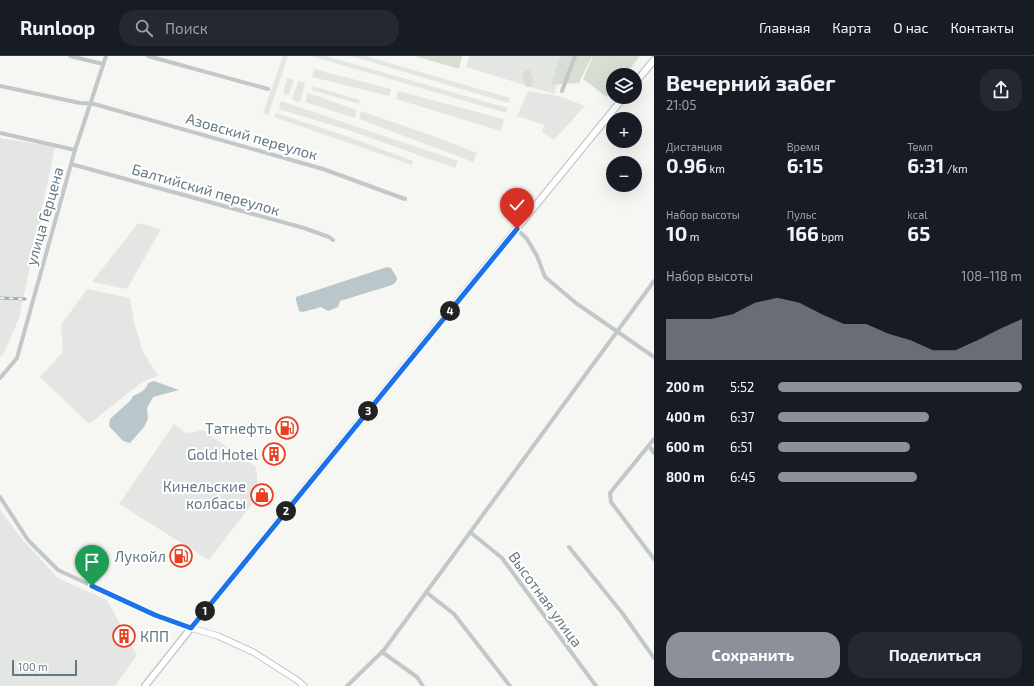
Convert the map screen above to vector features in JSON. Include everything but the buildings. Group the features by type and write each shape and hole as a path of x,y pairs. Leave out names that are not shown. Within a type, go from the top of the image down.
{"main road":[{"path":"642,75 654,60"},
{"path":"145,686 618,104"}],"street":[{"path":"70,56 103,64"},
{"name":"улица Герцена","path":"0,378 17,358 75,150 106,56"},
{"path":"148,56 268,89"},
{"path":"562,91 575,56"},
{"name":"Азовский переулок","path":"0,86 80,103 90,103 323,168 405,199"},
{"path":"0,133 75,150"},
{"name":"Балтийский переулок","path":"71,164 304,228 329,237 333,240"},
{"path":"517,229 527,239 537,256 545,277 576,303 654,357"},
{"path":"347,686 382,652 654,281"},
{"path":"654,439 614,488 610,496 611,502 654,559"},
{"path":"649,446 654,453"},
{"path":"0,497 28,540 58,570 155,615 218,636 253,652 304,686"},
{"name":"Высотная улица","path":"470,532 502,558 596,686"},
{"path":"569,547 622,614 654,658"},
{"path":"426,592 454,614 510,686"},
{"path":"382,652 417,678 423,686"}],"shaded area":[{"path":"283,56 288,56 268,115 263,113"},
{"path":"311,56 325,56 508,108 506,113"},
{"path":"351,56 365,56 510,98 508,103"},
{"path":"415,56 462,56 459,69"},
{"path":"469,56 565,56 554,94 466,67"},
{"path":"560,56 592,56 579,83 551,85"},
{"path":"593,56 640,56 631,68 606,68 606,96 583,79"},
{"path":"314,69 391,89 389,96 312,77"},
{"path":"525,70 530,70 533,78 532,87 526,87 522,79"},
{"path":"287,78 294,80 289,95 283,93"},
{"path":"298,81 305,83 300,102 292,100"},
{"path":"313,86 360,100 359,104 312,90"},
{"path":"398,91 504,119 501,131 396,99"},
{"path":"528,91 559,96 585,106 554,140 542,132 544,125 517,116"},
{"path":"308,93 357,110 355,118 305,102"},
{"path":"281,101 458,161 455,168 348,130 279,109"},
{"path":"361,111 477,153 473,162 359,119"},
{"path":"276,113 346,136 413,161 412,165 274,117"},
{"path":"0,138 55,147 19,318 5,351 0,357"},
{"path":"138,223 161,229 127,289 92,282"},
{"path":"387,267 391,268 397,278 396,282 392,285 340,301 338,307 328,311 321,307 303,312 299,311 296,297"},
{"path":"87,289 130,298 134,322 143,352 158,376 142,382 89,424 40,377 63,352 61,325"},
{"path":"154,381 179,390 153,397 147,408 148,419 144,427 130,443 123,441 109,426 110,419 131,400 133,396 144,389 148,383"},
{"path":"174,424 187,434 189,432 191,433 203,430 256,467 258,489 255,492 259,495 209,560 119,504"},
{"path":"0,510 22,539 58,578 107,600 137,655 115,686 0,686"}],"railway":[{"path":"0,298 25,299"}],"place":[{"name":"Татнефть","path":"287,428"},
{"name":"Gold Hotel","path":"274,454"},
{"name":"Кинельские колбасы","path":"262,495"},
{"name":"Лукойл","path":"181,556"},
{"name":"КПП","path":"124,636"}],"route":[{"path":"92,586 162,618 169,619 191,628 517,229"}]}
